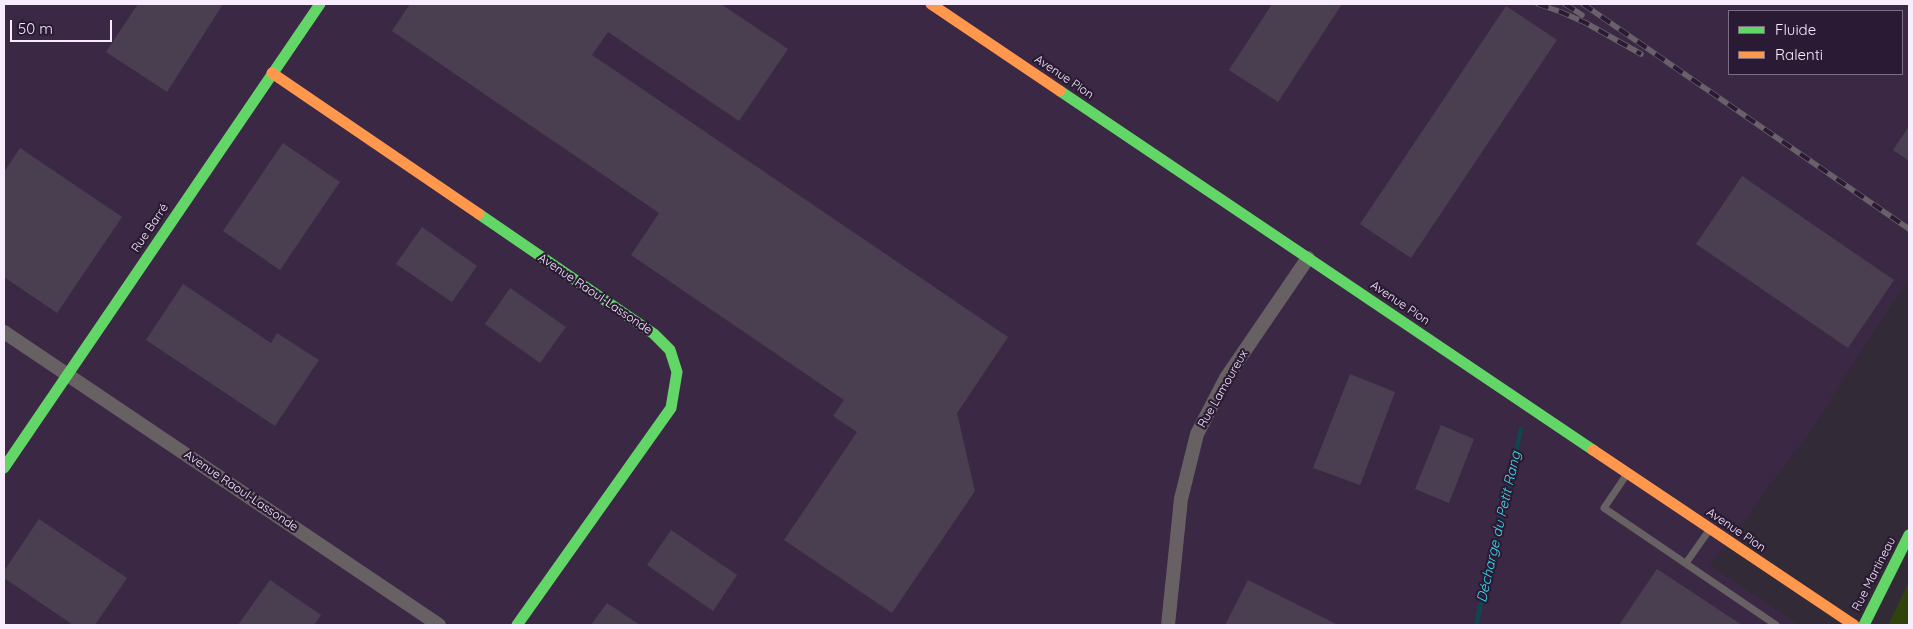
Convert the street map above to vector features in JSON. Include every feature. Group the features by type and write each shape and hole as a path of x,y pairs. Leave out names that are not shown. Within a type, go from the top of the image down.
{"street":[{"name":"Rue Barré","path":"4,468 320,4"},
{"name":"Avenue Pion","path":"931,4 1854,625"},
{"name":"Avenue Raoul-Lassonde","path":"272,73 654,334 670,350 677,372 671,408 517,625"},
{"name":"Rue Lamoureux","path":"1168,625 1181,500 1197,434 1226,378 1308,258"},
{"name":"Avenue Raoul-Lassonde","path":"4,332 439,625"},
{"name":"Rue Martineau","path":"1864,625 1909,535"}],"lane":[{"path":"1628,473 1604,508 1776,625"},
{"path":"1686,563 1710,528"}],"shaded area":[{"path":"4,4 1909,4 1909,277 1808,434 1710,566 1799,625 5,625"}],"green space":[{"path":"1909,582 1909,625 1888,625"}],"building":[{"path":"138,4 223,4 167,92 106,52"},
{"path":"410,4 721,4 788,49 739,121 608,32 592,55 1008,337 957,413 975,491 892,613 784,540 857,432 833,416 844,400 631,255 659,213 392,31"},
{"path":"1272,4 1342,4 1278,102 1229,70"},
{"path":"1506,6 1557,40 1411,258 1360,224"},
{"path":"1909,126 1909,161 1893,150"},
{"path":"283,143 340,182 280,270 223,231"},
{"path":"20,148 122,217 57,313 4,277 4,172"},
{"path":"1742,176 1894,280 1848,348 1696,244"},
{"path":"422,227 477,266 452,302 396,264"},
{"path":"183,284 271,343 277,333 319,360 275,426 146,340"},
{"path":"510,288 566,327 540,363 485,324"},
{"path":"1350,374 1395,392 1360,485 1313,468"},
{"path":"1441,425 1474,439 1449,503 1415,489"},
{"path":"39,519 127,578 95,625 73,625 4,578 4,571"},
{"path":"671,530 737,575 713,611 647,565"},
{"path":"1657,569 1742,625 1619,625"},
{"path":"270,580 321,615 314,625 238,625"},
{"path":"1248,580 1338,625 1225,625"},
{"path":"607,603 640,625 591,625"}],"waterway":[{"name":"Décharge du Petit Rang","path":"1476,625 1521,429"}],"railway":[{"path":"1538,4 1586,23 1641,54"},
{"path":"1565,4 1582,15"},
{"path":"1583,4 1909,229"}],"traffic: fast":[{"path":"4,468 320,4"},
{"path":"1060,91 1593,450"},
{"path":"479,214 654,334 670,350 677,372 671,408 517,625"},
{"path":"1864,625 1909,535"}],"traffic: slow":[{"path":"931,4 1060,91"},
{"path":"272,73 479,214"},
{"path":"1593,450 1854,625"}]}
